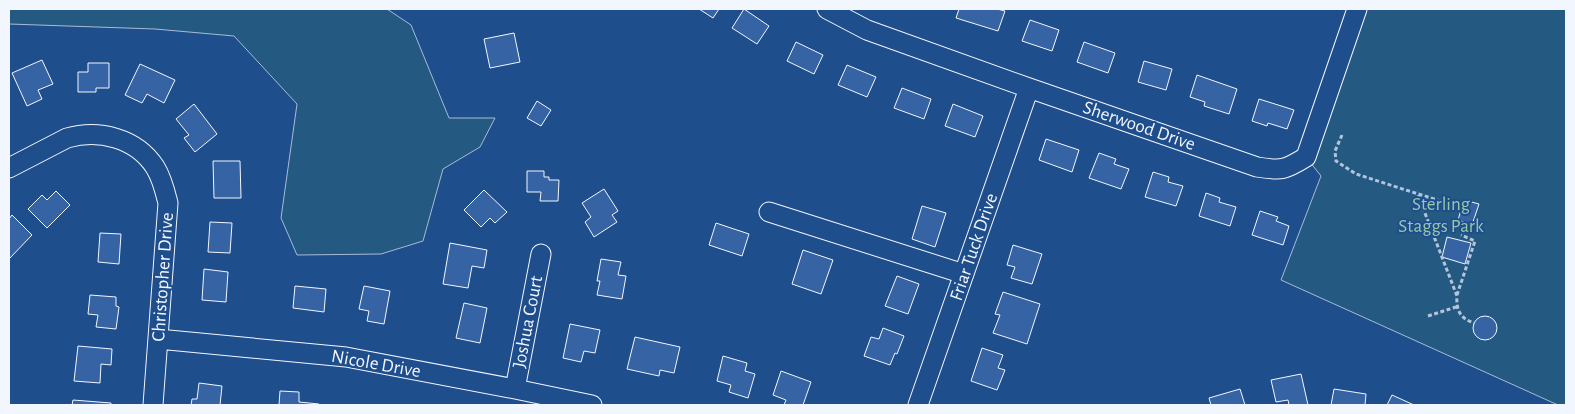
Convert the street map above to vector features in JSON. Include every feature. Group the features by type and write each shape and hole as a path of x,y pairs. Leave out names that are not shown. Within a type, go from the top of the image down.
{"street":[{"name":"Sherwood Drive","path":"827,9 867,30 1029,88 1257,166 1277,170 1290,167 1306,157 1357,9"},
{"name":"Friar Tuck Drive","path":"918,405 1029,88"},
{"name":"Christopher Drive","path":"9,168 75,135 103,135 120,138 144,153 156,167 162,180 168,203 153,405"},
{"path":"770,212 964,274"},
{"name":"Joshua Court","path":"515,389 541,254"},
{"name":"Nicole Drive","path":"158,339 346,357 592,405"}],"path":[{"path":"1342,135 1335,151 1336,161 1345,168 1356,174 1462,208"},
{"path":"1418,194 1457,296"},
{"path":"1461,235 1475,241 1457,296 1456,307 1466,320 1475,323"},
{"path":"1428,316 1456,307"}],"green space":[{"path":"9,9 387,9 411,25 449,118 495,118 480,147 443,169 423,241 381,254 297,255 281,218 297,104 234,36 155,29 9,24"},
{"name":"Sterling Staggs Park","path":"1357,9 1566,9 1566,405 1558,405 1281,280 1321,176 1306,157"}],"building":[{"path":"699,9 719,9 713,18"},
{"path":"744,9 769,26 757,44 732,28"},
{"path":"959,9 997,9 1005,11 998,31 956,18"},
{"path":"1030,20 1059,30 1052,51 1022,41"},
{"path":"514,33 520,62 490,68 484,39"},
{"path":"796,42 823,55 814,74 787,61"},
{"path":"1084,42 1115,53 1108,73 1077,62"},
{"path":"42,60 53,84 38,90 42,99 27,106 12,73"},
{"path":"1144,61 1172,69 1166,90 1138,82"},
{"path":"88,63 109,63 109,88 96,88 96,92 78,92 78,72 88,72"},
{"path":"140,64 175,80 164,103 147,94 142,103 125,95"},
{"path":"847,65 876,77 867,97 838,85"},
{"path":"1197,75 1237,89 1229,114 1204,106 1205,102 1190,97"},
{"path":"902,88 931,99 924,119 894,108"},
{"path":"1259,99 1294,110 1287,129 1268,123 1267,126 1252,121"},
{"path":"537,101 551,110 541,126 527,118"},
{"path":"194,104 217,134 195,152 184,138 189,135 176,119"},
{"path":"953,104 983,116 975,137 945,126"},
{"path":"1046,139 1079,150 1072,172 1039,160"},
{"path":"1099,153 1116,159 1114,164 1129,169 1121,189 1089,178"},
{"path":"213,161 240,161 241,198 214,198"},
{"path":"527,171 544,171 544,177 549,177 549,180 559,180 558,201 540,201 541,192 527,192"},
{"path":"1153,172 1169,177 1168,182 1183,186 1176,206 1145,197"},
{"path":"604,189 618,211 612,215 617,222 594,237 585,222 591,217 582,203"},
{"path":"484,190 507,212 495,223 490,218 481,227 464,210"},
{"path":"56,191 70,205 47,228 28,209 42,195 47,200"},
{"path":"1206,193 1220,198 1219,202 1236,207 1230,226 1199,216"},
{"path":"1464,200 1479,204 1472,225 1458,220"},
{"path":"922,206 946,213 935,247 912,239"},
{"path":"1260,211 1278,217 1276,221 1289,226 1283,245 1252,235"},
{"path":"12,215 32,235 9,259 9,219"},
{"path":"210,222 232,223 230,253 208,252"},
{"path":"716,223 749,234 742,256 709,245"},
{"path":"100,233 121,234 119,264 98,262"},
{"path":"1447,237 1471,243 1465,264 1442,257"},
{"path":"450,243 487,250 484,268 472,266 468,288 443,284"},
{"path":"1013,245 1042,254 1032,284 1011,278 1015,267 1007,265"},
{"path":"803,250 833,260 821,294 792,284"},
{"path":"601,259 621,262 618,275 626,276 622,299 597,295 600,281 597,281"},
{"path":"204,269 228,272 226,302 202,300"},
{"path":"897,276 919,284 908,314 885,306"},
{"path":"295,286 326,289 324,312 293,308"},
{"path":"364,286 390,291 384,324 367,321 369,311 359,309"},
{"path":"1003,292 1040,304 1027,344 993,333 1000,315 995,314"},
{"path":"90,295 116,297 116,306 119,307 116,329 96,327 98,315 88,314"},
{"path":"464,303 487,308 480,343 456,338"},
{"path":"1485,316 1493,320 1497,328 1493,336 1485,340 1477,336 1473,328 1477,320"},
{"path":"570,324 600,330 595,353 584,351 581,362 563,358"},
{"path":"883,328 904,336 897,354 895,353 890,365 864,356 871,337 879,339"},
{"path":"635,337 680,347 674,373 660,370 659,376 627,369"},
{"path":"78,346 112,349 111,365 101,364 100,383 74,381"},
{"path":"982,348 1003,355 998,368 1005,370 997,390 971,381"},
{"path":"723,356 747,363 745,371 755,374 748,398 729,392 731,385 717,381"},
{"path":"781,371 811,382 803,405 784,405 786,400 773,395"},
{"path":"1301,374 1308,405 1289,405 1288,400 1276,402 1271,380"},
{"path":"199,383 222,386 220,405 191,405 192,399 197,399"},
{"path":"1240,389 1245,405 1211,405 1209,398"},
{"path":"1334,389 1366,394 1365,405 1331,405"},
{"path":"280,391 299,392 299,402 319,405 279,405"},
{"path":"1392,395 1414,405 1387,405"},
{"path":"73,400 111,403 111,405 72,405"}]}
